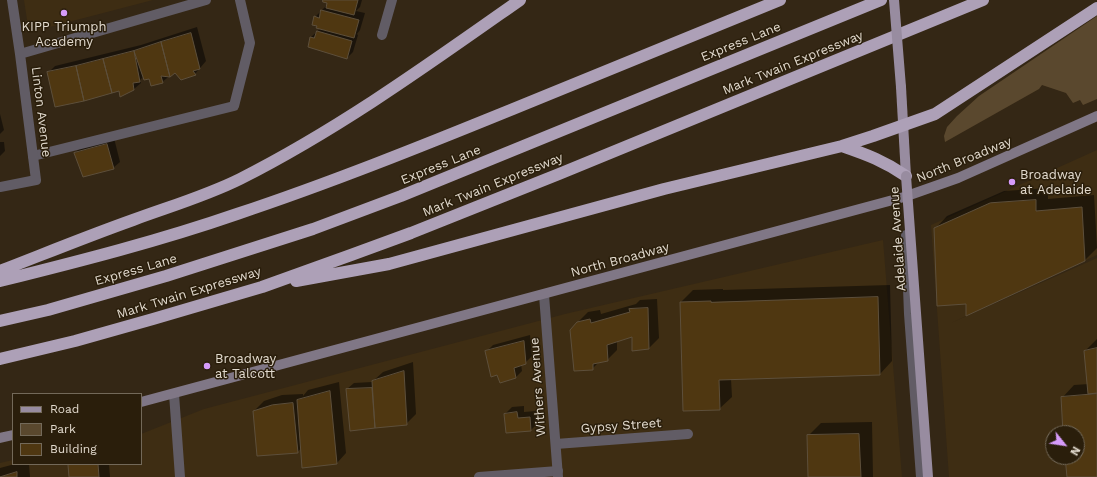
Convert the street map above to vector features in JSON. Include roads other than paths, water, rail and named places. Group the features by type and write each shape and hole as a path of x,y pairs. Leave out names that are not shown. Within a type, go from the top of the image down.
{"highway":[{"path":"0,271 238,180 307,143 365,107 520,0"},
{"path":"0,281 177,234 354,173 780,0"},
{"name":"Express Lane","path":"0,320 48,310 166,276 312,229 401,196 881,0"},
{"name":"Mark Twain Expressway","path":"0,359 75,341 262,287 411,233 746,98 983,0"},
{"path":"262,287 389,264 664,189 842,146 936,114 1097,8"},
{"path":"842,146 873,157 890,165 906,176"}],"main road":[{"name":"Adelaide Avenue","path":"894,0 928,477"},
{"name":"North Broadway","path":"142,402 544,295 904,197 958,178 1097,116"},
{"path":"0,438 12,435"}],"street":[{"name":"Linton Avenue","path":"0,188 36,180 12,0"},
{"path":"20,54 206,0"},
{"path":"33,156 234,106 250,43 240,0"},
{"path":"382,35 392,0"},
{"name":"Adelaide Avenue","path":"904,197 909,314 921,477"},
{"name":"Withers Avenue","path":"544,295 558,474"},
{"path":"174,394 180,477"},
{"name":"Gypsy Street","path":"556,444 688,434"},
{"path":"478,477 558,474"}],"place":[{"name":"KIPP Triumph Academy","path":"64,13"},
{"name":"Broadway at Adelaide","path":"1012,182"},
{"name":"Broadway at Talcott","path":"207,366"}]}
